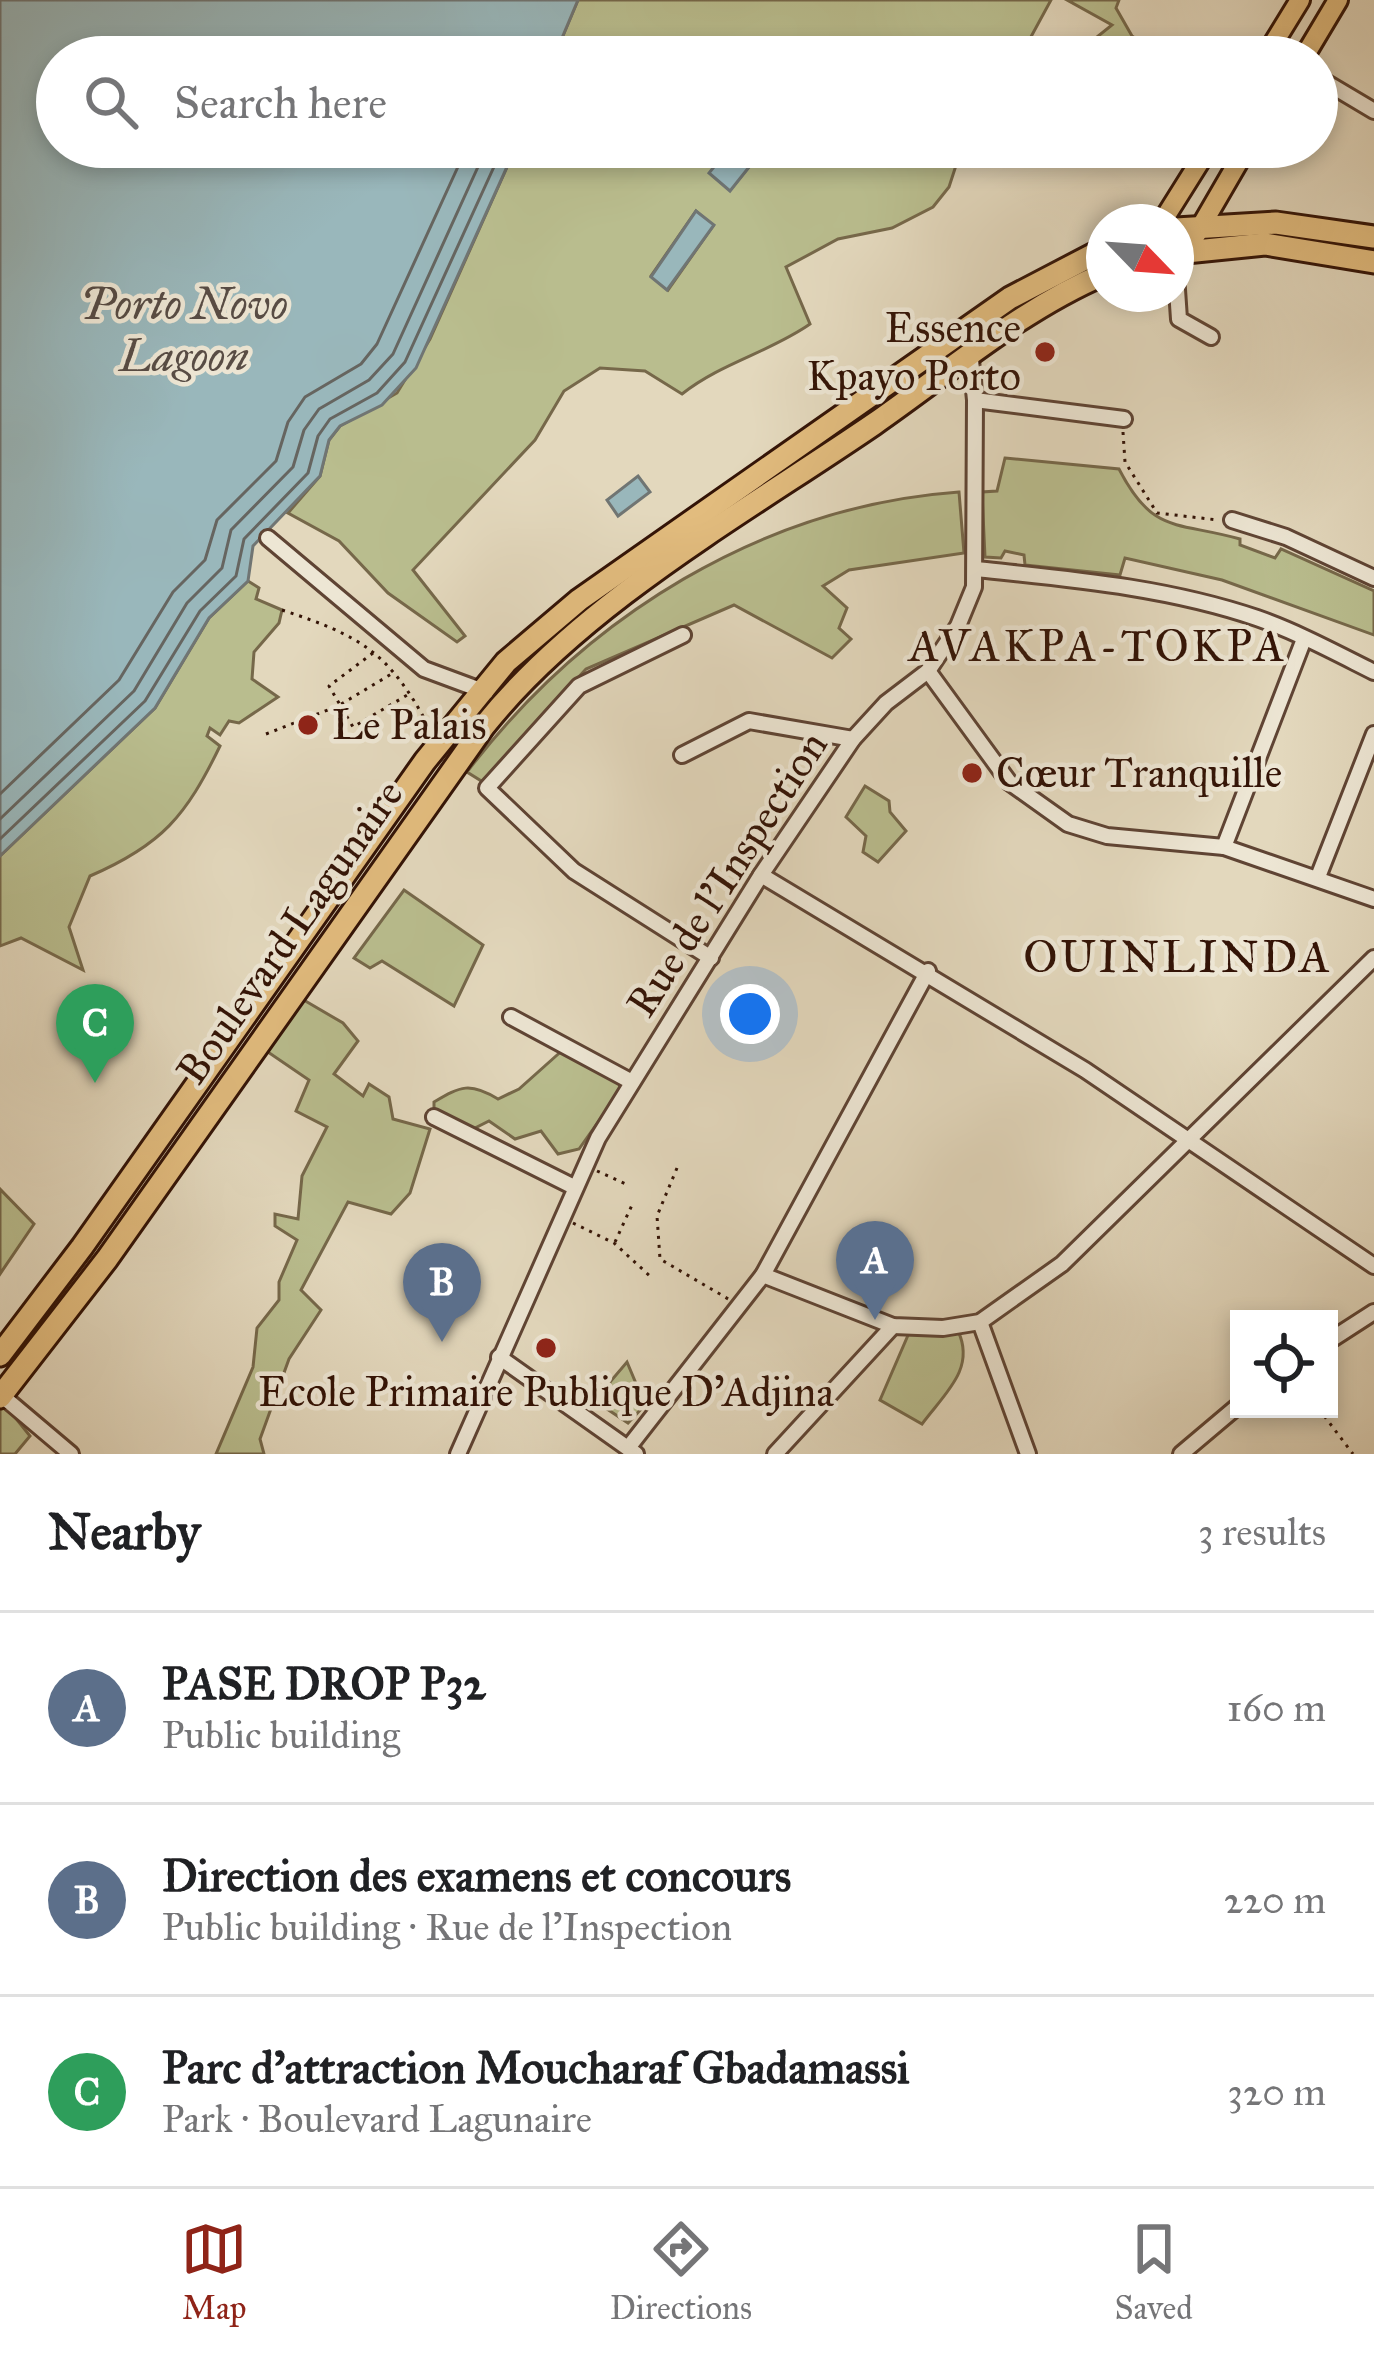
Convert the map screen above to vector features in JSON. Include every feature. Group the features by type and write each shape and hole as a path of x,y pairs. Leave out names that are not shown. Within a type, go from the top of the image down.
{"highway":[{"path":"1194,227 1303,224 1374,237"},
{"path":"1194,251 1265,244 1374,262"},
{"name":"Boulevard Lagunaire","path":"0,1355 481,688 579,601 1028,287 1086,258"},
{"name":"Boulevard Lagunaire","path":"1,1395 107,1259 500,706 548,657 627,596 1050,300 1086,283"}],"main road":[{"path":"1278,36 1300,0"},
{"path":"1317,36 1338,0"},
{"path":"1173,204 1196,168"},
{"path":"1194,218 1231,168"}],"street":[{"path":"1338,90 1374,111"},
{"path":"1179,312 1179,319 1211,337"},
{"name":"Rue de l'Inspection","path":"458,1454 584,1165 632,1082 761,874 853,740 886,703 928,671 958,626 976,569 976,400 972,355 960,334"},
{"path":"976,400 1124,418"},
{"path":"1232,520 1286,537 1374,578"},
{"path":"268,538 424,669 481,688 500,706"},
{"path":"976,569 1104,582 1191,601 1260,619 1374,672"},
{"path":"682,635 579,686 487,788 574,871 711,958"},
{"path":"1224,847 1304,639"},
{"path":"928,671 1009,782 1053,816 1107,836 1224,847 1374,899"},
{"path":"682,755 749,722 853,740"},
{"path":"1318,877 1374,734"},
{"path":"761,874 928,971 1374,1266"},
{"path":"763,1275 893,1326 944,1328 980,1322 1039,1285 1374,958"},
{"path":"499,1357 632,1451 763,1275 928,971"},
{"path":"511,1017 632,1082"},
{"path":"434,1117 574,1187"},
{"path":"1338,1335 1374,1312"},
{"path":"980,1322 1028,1454"},
{"path":"775,1454 893,1326"},
{"path":"1,1395 71,1454"},
{"path":"1180,1454 1230,1412"}],"path":[{"path":"1124,418 1126,462 1157,513 1175,519 1232,520"},
{"path":"282,610 350,632 411,693 432,731"},
{"path":"374,652 331,683 338,706 357,728 411,693"},
{"path":"266,734 338,706 394,673"},
{"path":"584,1165 626,1184"},
{"path":"676,1168 657,1216 660,1259 742,1306"},
{"path":"614,1243 632,1205"},
{"path":"560,1217 614,1243 651,1277"},
{"path":"1326,1418 1353,1454"}],"green space":[{"path":"578,0 1051,0 1031,36 563,36"},
{"path":"1067,0 1119,0 1116,8 1132,36 1098,36 1112,25"},
{"path":"507,168 714,168 710,173 730,190 748,168 955,168 949,187 933,207 892,228 838,239 786,267 810,324 795,334 682,394 645,371 600,368 564,391 535,440 413,570 465,636 457,642 388,593 339,541 288,513 320,476 329,440 340,426 397,393 430,339","holes":["696,211 713,226 668,290 651,276"]},
{"path":"1005,458 1119,469 1143,505 1168,522 1240,539 1240,545 1275,558 1281,549 1374,591 1374,635 1222,580 1125,558 1120,575 1025,565 1024,555 1005,551 1001,558 985,557 982,492 997,491"},
{"path":"959,492 964,553 849,570 823,586 847,608 839,628 851,639 832,658 734,605 586,669 483,782 467,772 566,665 683,579 748,546 816,520 886,502"},
{"path":"248,581 259,588 256,599 282,610 279,623 254,652 252,679 278,697 239,723 229,721 220,735 210,728 207,736 220,746 183,810 154,840 90,876 69,927 83,970 21,938 0,946 0,856 155,708 209,618"},
{"path":"865,786 889,801 890,812 906,831 878,862 863,852 866,836 846,817"},
{"path":"404,890 483,945 454,1006 382,961 370,968 354,958"},
{"path":"302,999 343,1023 358,1041 334,1074 363,1096 369,1084 389,1097 393,1119 430,1129 410,1193 391,1214 348,1202 301,1290 321,1310 289,1359 260,1439 264,1454 216,1454 253,1367 257,1328 279,1300 279,1282 297,1240 275,1226 275,1214 298,1219 302,1176 327,1127 296,1111 309,1080 262,1048"},
{"path":"565,1048 620,1075 620,1091 579,1149 558,1154 541,1131 515,1139 489,1121 465,1133 434,1117 434,1102 459,1090 473,1088 498,1099 519,1089"},
{"path":"0,1189 34,1224 0,1274"},
{"path":"958,1331 963,1345 960,1369 922,1424 880,1400 909,1333"},
{"path":"627,1362 645,1405 628,1423 607,1409 610,1382"},
{"path":"6,1406 30,1436 15,1454 0,1454 0,1409"}],"water":[{"name":"Porto Novo Lagoon","path":"0,0 578,0 563,36 36,36 36,168 506,168 416,368 382,405 340,426 329,440 320,476 253,546 248,581 209,618 155,708 0,856"},
{"path":"713,168 748,168 730,191 709,173"},
{"path":"696,211 714,225 667,290 651,277"},
{"path":"638,476 650,492 618,516 607,500"}],"place":[{"name":"Essence Kpayo Porto","path":"1045,352"},
{"name":"Le Palais","path":"308,725"},
{"name":"Cœur Tranquille","path":"972,773"},
{"name":"Parc d'attraction Moucharaf Gbadamassi","path":"95,1083"},
{"name":"PASE DROP P32","path":"875,1320"},
{"name":"Direction des examens et concours","path":"442,1342"},
{"name":"Ecole Primaire Publique D'Adjina","path":"546,1348"}],"district":[{"name":"AVAKPA-TOKPA","path":"1098,645"},
{"name":"OUINLINDA","path":"1178,956"}]}
